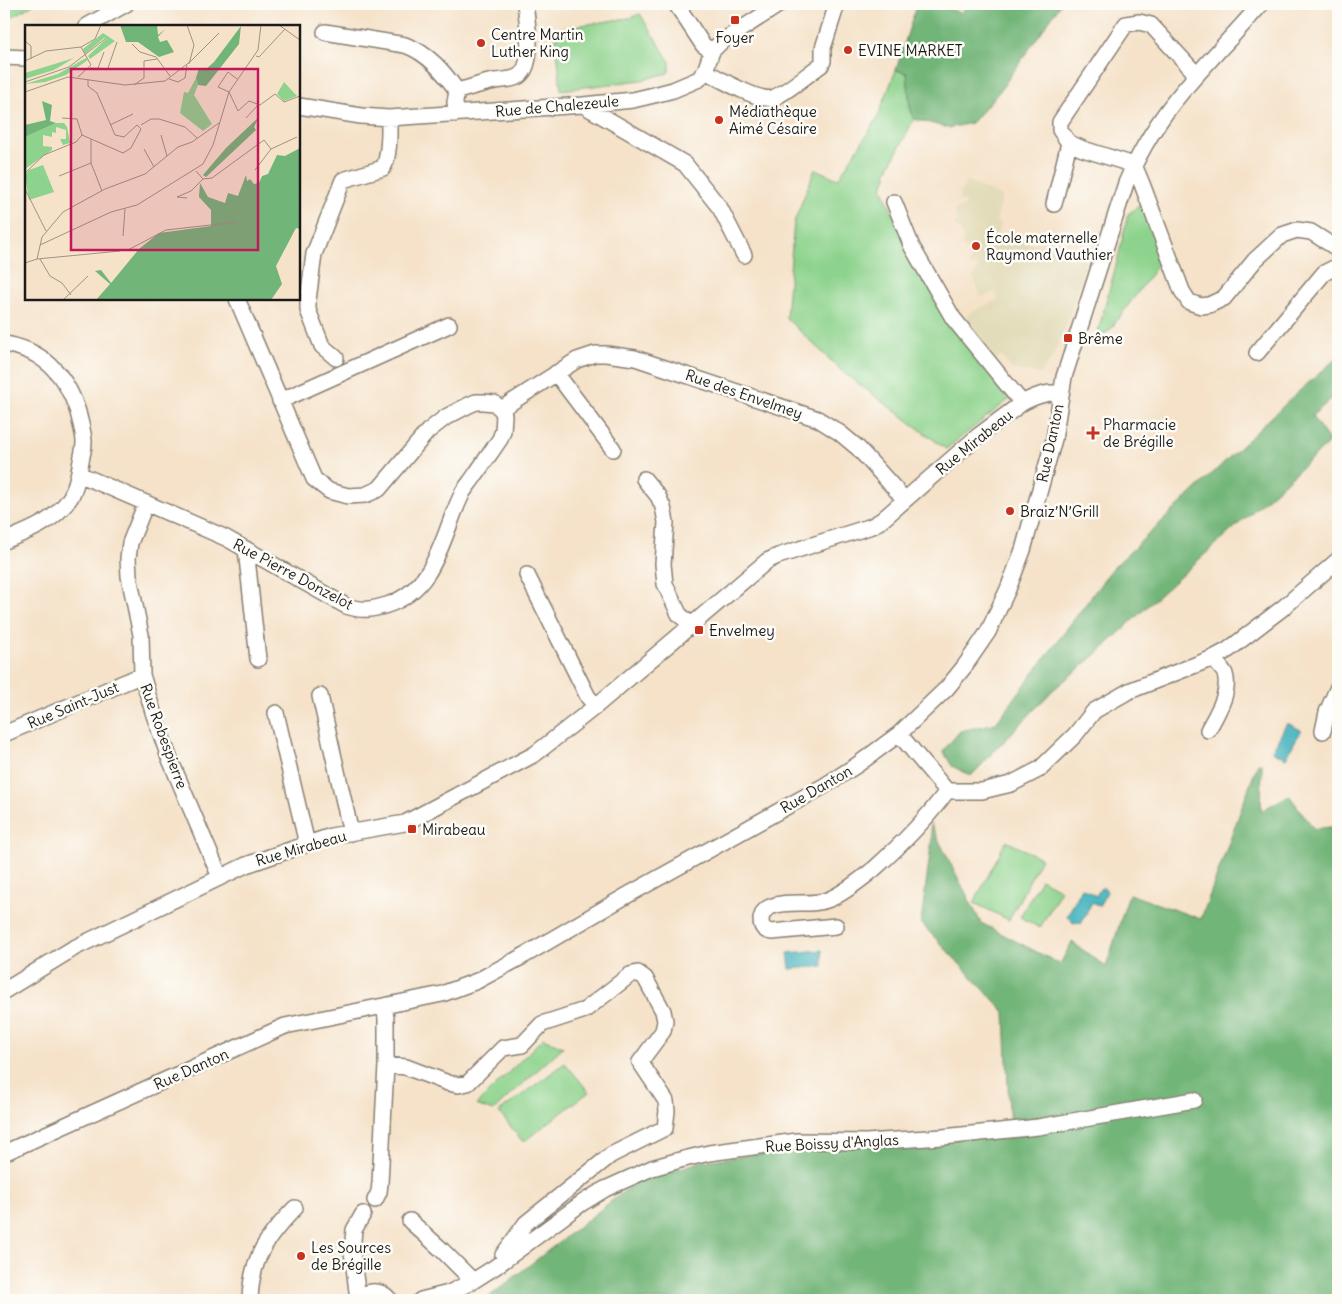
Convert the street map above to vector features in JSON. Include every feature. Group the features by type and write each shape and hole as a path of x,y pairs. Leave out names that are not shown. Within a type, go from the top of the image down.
{"street":[{"path":"89,25 126,4"},
{"path":"457,91 493,81 516,78 523,73 529,56 525,4"},
{"path":"676,4 703,45 712,51"},
{"path":"780,4 721,42 712,51 705,71 739,89 765,98 773,98 821,65 823,61 823,48 837,4"},
{"path":"1061,393 1064,377 1126,184 1134,165 1160,122 1181,93 1261,4"},
{"path":"1197,75 1151,25 1139,22 1126,24 1060,122 1060,130 1069,143 1134,165 1182,291 1189,302 1201,306 1210,306 1224,298 1255,260 1282,235 1298,230 1311,232 1338,249"},
{"path":"325,32 406,45 416,49 427,56 457,91 455,102 456,114"},
{"path":"4,57 25,58"},
{"name":"Rue de Chalezeule","path":"300,106 360,116 388,118 583,105 632,100 673,90 699,79 705,71"},
{"path":"583,105 685,164 720,208 744,255"},
{"path":"336,358 322,346 308,310 314,254 343,180 383,168 386,163 389,132 388,118"},
{"path":"1054,204 1069,143"},
{"path":"894,202 912,247 953,318 1022,403"},
{"path":"1257,353 1324,273 1338,266"},
{"path":"237,300 314,479 328,491 348,496 365,495 379,488 428,431 446,417 476,402 494,403 501,409"},
{"path":"280,401 449,325"},
{"path":"4,344 29,350 46,362 62,378 70,389 84,441 79,474 71,497 56,514 38,527 4,541"},
{"name":"Rue des Envelmey","path":"501,409 577,360 595,354 635,358 818,419 840,433 858,448 905,500"},
{"path":"556,373 613,449"},
{"name":"Rue Mirabeau","path":"4,991 74,948 246,865 331,836 405,823 535,754 596,706 767,561 872,526 882,520 978,436 1022,403 1049,392 1061,393"},
{"name":"Rue Danton","path":"4,1153 285,1026 442,994 478,981 824,786 857,765 899,734 947,688 964,668 988,632 1008,589 1022,550 1054,439 1061,393"},
{"name":"Rue Pierre Donzelot","path":"79,474 226,538 346,606 360,610 375,609 393,603 406,595 420,584 428,573 438,555 464,492 500,439 503,431 504,415 501,409"},
{"path":"644,479 658,496 666,522 665,584 679,614 691,625"},
{"name":"Rue Robespierre","path":"146,503 130,543 128,558 129,576 140,635 142,675 169,757 220,877"},
{"path":"246,549 258,659"},
{"path":"899,734 947,791 982,791 1011,784 1040,769 1075,734 1094,711 1129,691 1213,658 1228,650 1284,607 1338,560"},
{"path":"527,575 588,697 596,706"},
{"path":"1208,730 1226,690 1225,674 1213,658"},
{"name":"Rue Saint-Just","path":"4,734 142,675"},
{"path":"1323,731 1327,712 1338,687"},
{"path":"320,696 351,833"},
{"path":"276,713 307,844"},
{"path":"836,926 772,932 762,927 761,920 763,913 768,908 780,905 824,902 837,896 859,881 898,848 933,810 947,791"},
{"path":"386,1065 406,1067 448,1083 458,1085 468,1083 503,1048 522,1045 542,1024 585,1010 630,975 638,973 645,978 663,1011 666,1021 663,1031 640,1062 666,1101 665,1128 611,1155 526,1223 495,1267"},
{"path":"375,1200 379,1192 380,1183 386,1065 386,1018 384,1006"},
{"name":"Rue Boissy d'Anglas","path":"421,1300 450,1297 604,1189 652,1168 709,1153 797,1141 866,1142 1038,1127 1194,1100"},
{"path":"250,1300 254,1267 261,1250 281,1222 295,1208"},
{"path":"358,1299 352,1251 354,1230 363,1214"},
{"path":"410,1221 473,1281"},
{"path":"358,1299 364,1294 377,1292 384,1294 390,1300"}],"shaded area":[{"path":"966,181 1002,197 996,221 1001,223 997,235 1087,258 1067,323 1051,360 1040,374 1012,369 1001,356 996,360 967,320 969,313 998,300 996,292 981,297 973,276 978,267 977,265 973,267 969,265 971,259 967,248 963,247 964,240 960,229 955,226 957,221 954,210 965,206 965,203 958,200"}],"green space":[{"path":"4,4 34,4 4,22"},
{"path":"917,4 935,4 961,13 968,4 1061,4 999,92 971,123 949,128 914,119 910,107 907,73 896,70"},
{"path":"640,14 670,62 668,73 642,80 561,90 555,29 629,18"},
{"path":"896,70 907,73 910,107 914,119 886,173 888,175 882,187 909,253 1011,398 946,449 844,373 786,318 794,222 815,169 838,179 877,119"},
{"path":"1143,203 1162,256 1152,273 1110,330 1096,339 1128,214"},
{"path":"1338,357 1338,393 1312,416 1330,442 1154,600 1098,653 1053,690 971,776 952,766 943,751 960,731 996,723 1112,569 1297,393"},
{"path":"1258,763 1262,764 1261,811 1289,795 1314,829 1338,826 1338,1300 487,1300 636,1182 703,1161 810,1148 1010,1134 1005,1012 921,923 932,838 930,823 981,923 1060,964 1072,942 1106,967 1129,894 1201,919"},
{"path":"1006,841 1041,858 1009,920 974,903"},
{"path":"1041,879 1061,890 1040,928 1020,917"},
{"path":"543,1038 563,1047 493,1111 476,1105"},
{"path":"565,1063 589,1092 523,1142 499,1112"}],"water":[{"path":"1287,723 1301,730 1286,758 1272,751"},
{"path":"1103,887 1107,892 1099,906 1092,902 1081,924 1072,922 1067,916 1082,888 1096,896"},
{"path":"822,950 823,966 790,969 788,953"}],"place":[{"name":"Foyer","path":"735,20"},
{"name":"Centre Martin Luther King","path":"481,43"},
{"name":"EVINE MARKET","path":"848,50"},
{"name":"Médiathèque Aimé Césaire","path":"719,120"},
{"name":"École maternelle Raymond Vauthier","path":"976,246"},
{"name":"Brême","path":"1068,338"},
{"name":"Pharmacie de Brégille","path":"1093,433"},
{"name":"Braiz’N’Grill","path":"1010,511"},
{"name":"Envelmey","path":"699,630"},
{"name":"Mirabeau","path":"412,829"},
{"name":"Les Sources de Brégille","path":"301,1256"}]}
